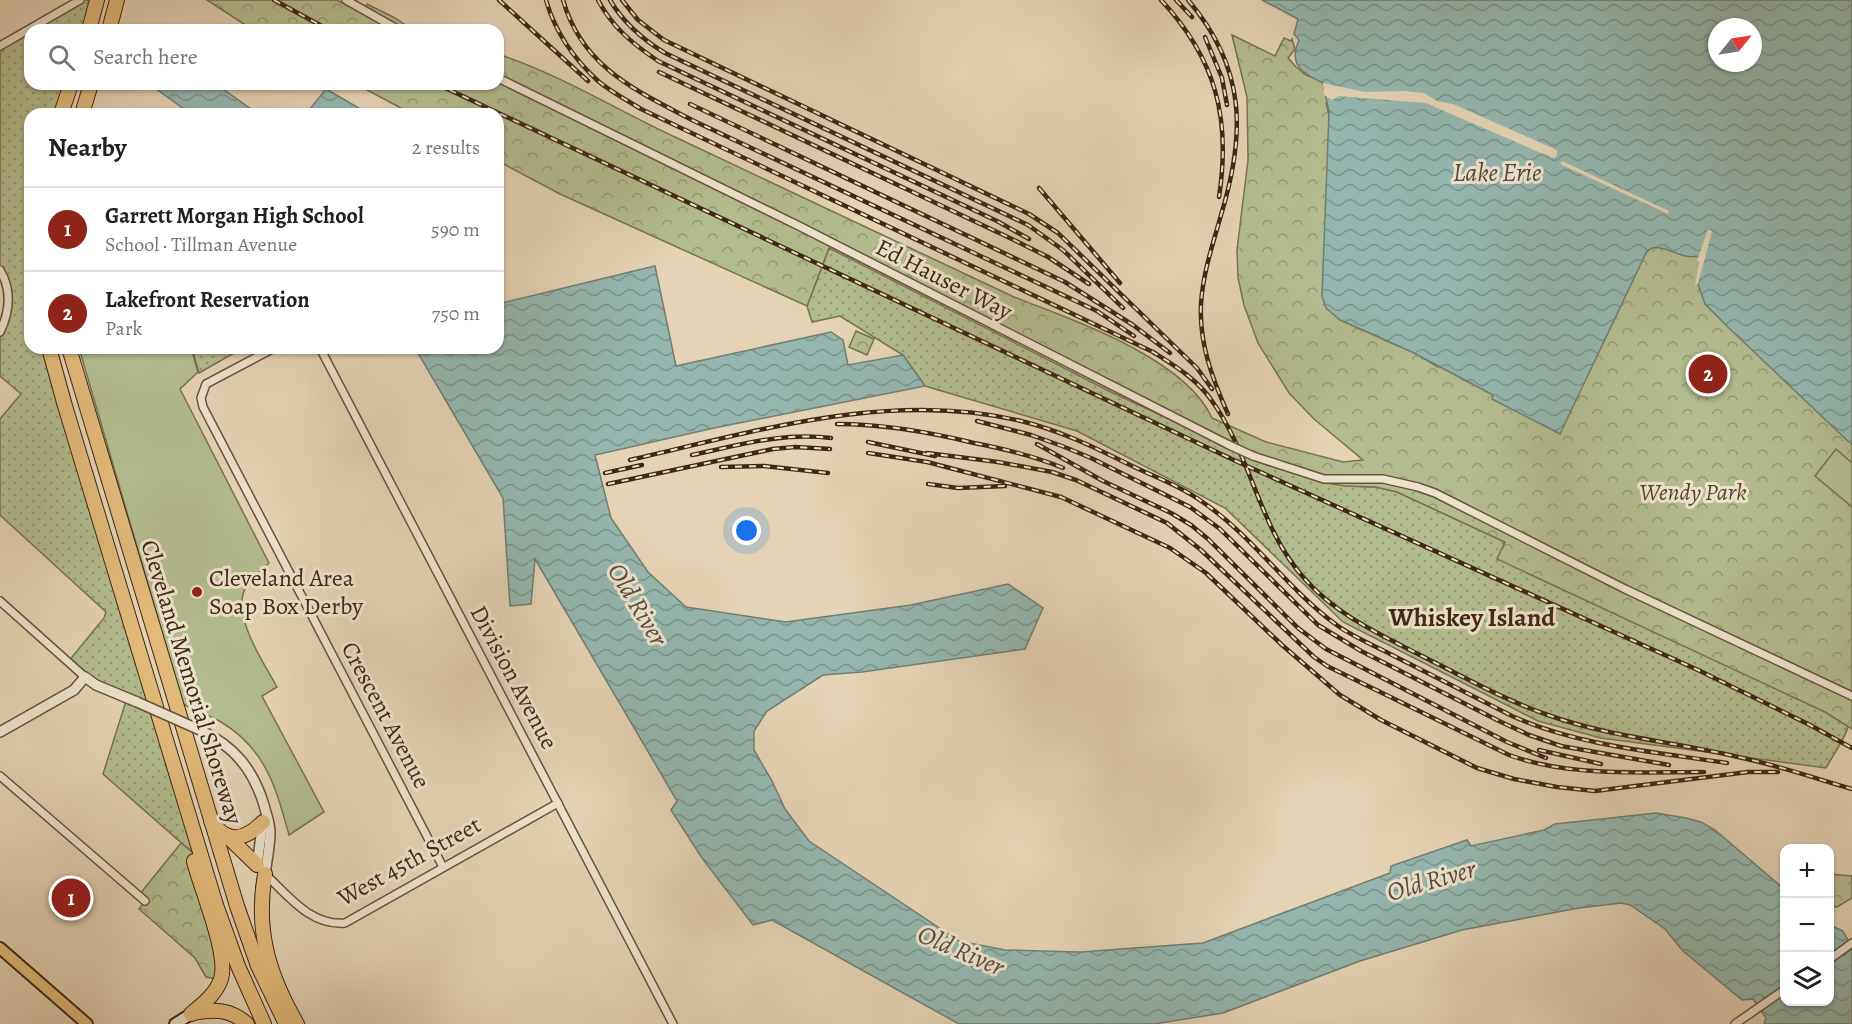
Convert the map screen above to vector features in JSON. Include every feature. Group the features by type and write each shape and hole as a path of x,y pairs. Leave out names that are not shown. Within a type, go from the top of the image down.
{"highway":[{"path":"91,24 97,0"},
{"path":"111,24 117,0"},
{"path":"63,108 69,90"},
{"path":"84,108 90,90"},
{"name":"Cleveland Memorial Shoreway","path":"51,354 184,800 232,952 264,1024"},
{"name":"Cleveland Memorial Shoreway","path":"71,354 209,819 252,951 270,994 286,1024"},
{"path":"184,800 199,880 223,961 220,980 215,991 191,1014"},
{"path":"209,819 261,870 261,907 265,948 274,978 297,1024"},
{"path":"226,835 239,837 247,835 263,822"},
{"path":"191,1014 220,1010 236,1015 247,1024"}],"main road":[{"path":"0,948 87,1024"},
{"path":"175,1024 191,1014"}],"street":[{"path":"38,24 80,0"},
{"path":"346,0 388,24"},
{"path":"0,46 24,32"},
{"name":"Ed Hauser Way","path":"504,81 801,227 1253,456 1324,479 1383,479 1435,493 1625,589 1852,696"},
{"path":"0,270 7,284 9,295 7,317 0,332"},
{"name":"Crescent Avenue","path":"263,354 206,384 201,398 203,407 443,867"},
{"name":"Division Avenue","path":"323,354 672,1024"},
{"path":"0,601 96,685 200,730 218,740 238,756 254,778 269,821 270,831 261,870"},
{"path":"0,732 74,690 85,677"},
{"path":"0,776 145,901"},
{"name":"West 45th Street","path":"261,870 311,915 326,922 341,923 356,918 558,803"},
{"path":"261,870 263,804"},
{"path":"1834,955 1852,943"},
{"path":"1735,1024 1780,993"}],"green space":[{"path":"80,0 97,0 91,24 38,24"},
{"path":"207,0 337,0 362,13 367,4 404,24 244,24"},
{"path":"24,32 24,90 69,90 63,108 24,108 24,354 51,354 184,800 193,853 103,774 127,698 93,683 68,662 104,618 106,612 0,515 0,419 21,394 0,376 0,332 9,295 0,270 0,46"},
{"name":"Wendy Park","path":"1232,35 1275,56 1284,38 1291,41 1292,39 1295,49 1288,58 1306,75 1395,109 1326,103 1384,340 1399,346 1481,169 1505,181 1423,358 1438,367 1519,190 1544,201 1462,379 1493,394 1645,242 1852,280 1852,729 1825,712 1497,559 1505,542 1397,492 1376,487 1326,483 1265,464 1111,392 829,248 807,306 560,194 504,164 504,108 401,108 367,90 504,90 504,56 521,62 1014,297 1066,317 1125,344 1153,359 1178,377 1198,397 1212,418 1266,442 1343,462 1363,460 1314,419 1289,393 1258,343 1244,305 1238,278 1237,250 1248,160 1247,97"},
{"path":"829,248 1345,486 1376,487 1397,492 1852,703 1850,721 1844,737 1826,768 1601,738 1538,721 1343,622 1225,508 1077,431 925,386 903,355 840,316 812,322 807,306"},
{"path":"856,331 874,339 867,355 849,347"},
{"name":"Cleveland Area Soap Box Derby","path":"81,354 193,354 198,372 180,389 269,563 248,583 242,598 245,624 257,652 277,687 262,696 324,812 289,835 274,786 259,757 249,744 221,722 183,704"},
{"path":"194,354 232,354 199,373"},
{"path":"1836,449 1852,463 1852,507 1815,476"},
{"path":"181,843 193,853 221,980 206,977 195,958 139,909 145,901 139,895"},
{"path":"1834,874 1852,876 1852,898 1834,907"}],"water":[{"name":"Lake Erie","path":"1262,0 1852,0 1852,445 1705,304 1698,284 1702,261 1697,256 1690,257 1656,247 1646,253 1560,434 1492,399 1493,395 1412,352 1340,320 1326,308 1322,296 1329,112 1323,83 1303,72 1296,62 1295,56 1299,40 1294,34 1298,19"},
{"path":"158,90 224,90 250,108 183,108"},
{"path":"325,90 328,90 359,108 311,108"},
{"name":"Old River","path":"655,266 676,366 831,332 843,340 848,365 903,355 925,386 714,428 595,455 611,518 648,572 686,607 786,622 911,605 1008,584 1043,608 1025,649 862,672 823,675 767,711 754,731 754,750 785,809 809,841 959,941 1005,950 1080,952 1203,943 1390,873 1391,866 1467,840 1471,846 1544,830 1555,824 1656,813 1701,822 1715,830 1780,886 1780,1006 1834,1006 1834,927 1843,931 1852,947 1852,1024 1764,1024 1766,1018 1753,999 1742,1000 1683,951 1665,929 1630,905 1621,903 1579,908 1462,930 1360,961 1223,1013 1154,1024 959,1024 772,920 753,925 702,858 671,810 677,801 535,559 531,604 510,606 503,498 419,354 504,354 504,303"}],"pier":[{"path":"1323,83 1365,92 1424,93 1437,101 1453,104 1557,150 1557,155 1554,158 1541,153 1426,103 1339,96 1332,100 1324,95"},
{"path":"1562,161 1669,211 1668,214 1560,164"},
{"path":"1708,229 1712,231 1698,284 1695,285 1699,262 1697,261"}],"railway":[{"path":"274,0 318,24"},
{"path":"499,0 588,81"},
{"path":"546,0 560,34 581,64 603,85 641,109 1153,352 1185,373 1206,393 1225,422 1265,514 1289,558 1316,591 1358,622 1483,687 1571,723 1753,760 1852,789"},
{"path":"563,0 583,43 597,60 631,87 692,120 1097,311 1134,336"},
{"path":"598,0 610,19 624,34 658,61 997,221 1029,239"},
{"path":"610,0 634,30 665,53 1028,225 1063,250 1123,308"},
{"path":"622,0 638,20 664,40 1029,214 1058,233 1197,368 1212,389"},
{"path":"1161,0 1180,22 1195,45 1207,67 1215,91 1223,141 1219,197"},
{"path":"1176,0 1192,17"},
{"path":"1188,0 1207,25 1221,51 1231,76 1236,102 1235,156 1206,269 1201,304 1204,346 1228,414"},
{"path":"1205,37 1222,78 1227,105"},
{"path":"659,72 1014,240 1048,257 1089,284"},
{"path":"450,90 488,108"},
{"path":"690,104 1065,282 1133,325 1170,353"},
{"path":"504,116 1238,462 1698,670 1852,748"},
{"path":"1039,188 1120,283"},
{"path":"630,460 775,427 873,412 922,410 972,413 1021,421 1088,445 1195,497 1222,516 1301,594 1341,628 1512,716 1590,741 1727,763"},
{"path":"977,421 1031,435 1062,446 1190,507 1220,529 1318,625 1361,651 1499,721 1561,746 1669,765"},
{"path":"837,424 889,427 940,435 1019,453 1063,468"},
{"path":"692,455 778,438 831,438"},
{"path":"868,442 935,456"},
{"path":"1037,444 1103,481 1191,525 1298,628 1326,649 1507,742 1546,758"},
{"path":"608,484 773,449 795,447 830,449"},
{"path":"868,453 927,462 1061,497 1170,548 1206,573 1282,645 1340,695 1381,720 1477,768 1514,779 1595,791 1748,772 1778,772"},
{"path":"927,453 1052,472 1076,480 1167,523 1201,550 1314,657 1327,666 1509,755 1532,762 1580,770 1704,772"},
{"path":"605,473 642,465"},
{"path":"721,467 764,466 828,473"},
{"path":"928,484 958,488 1005,486"},
{"path":"1539,750 1601,764"}],"place":[{"name":"Lakefront Reservation","path":"1708,374"},
{"name":"Cleveland Area Soap Box Derby","path":"197,592"},
{"name":"Garrett Morgan High School","path":"71,898"}],"district":[{"name":"Whiskey Island","path":"1472,617"}]}
